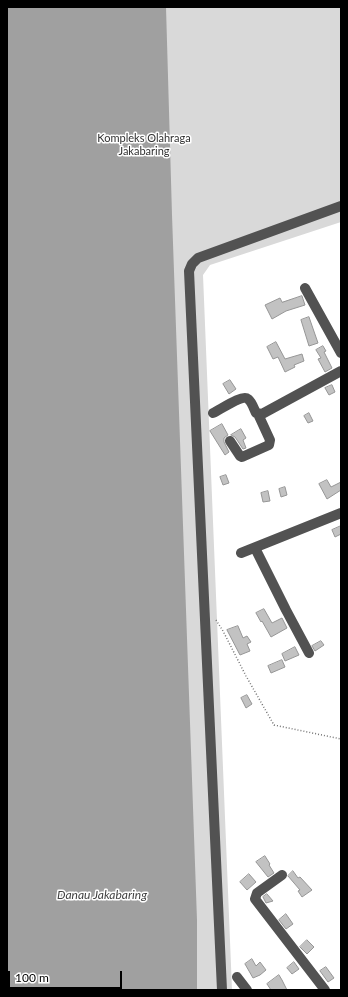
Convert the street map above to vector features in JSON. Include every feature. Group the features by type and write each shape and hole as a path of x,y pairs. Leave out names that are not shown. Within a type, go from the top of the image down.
{"street":[{"path":"222,990 189,271 192,264 198,258 341,206"},
{"path":"305,288 341,353"},
{"path":"258,414 266,413 341,371"},
{"path":"213,413 238,399 245,398 249,400 258,414 270,440 269,445 242,457 230,441"},
{"path":"241,553 341,513"},
{"path":"255,548 309,652"},
{"path":"282,875 257,893 255,899 325,990"},
{"path":"237,977 248,990"}],"path":[{"path":"216,620 274,726 341,739"}],"green space":[{"name":"Danau Jakabaring","path":"7,7 341,7 341,222 210,265 203,275 232,990 7,990"}],"water":[{"name":"Danau Jakabaring","path":"7,7 166,7 197,920 197,990 7,990"}],"building":[{"path":"302,296 305,305 286,311 272,319 265,305 280,298 282,302"},
{"path":"309,317 318,343 309,346 301,320"},
{"path":"276,342 285,359 302,354 304,361 294,365 295,367 285,372 278,357 273,359 267,347"},
{"path":"323,346 326,351 324,352 332,368 325,372 318,359 321,358 316,350"},
{"path":"230,380 236,389 229,394 223,384"},
{"path":"332,385 335,392 329,395 325,388"},
{"path":"309,413 313,421 308,423 304,416"},
{"path":"222,424 228,435 224,438 224,442 229,452 225,455 210,431"},
{"path":"241,429 246,438 243,440 246,448 243,449 235,437 231,435"},
{"path":"226,475 229,483 223,485 220,477"},
{"path":"327,480 331,487 341,482 341,490 327,499 319,484"},
{"path":"285,487 287,495 281,497 279,489"},
{"path":"268,491 270,501 263,502 261,493"},
{"path":"341,526 341,534 335,537 332,530"},
{"path":"264,609 272,623 282,618 287,628 271,637 256,613"},
{"path":"238,626 243,638 247,636 251,642 247,644 250,651 240,655 227,630"},
{"path":"321,641 324,645 315,651 312,646"},
{"path":"295,647 299,655 285,661 282,654"},
{"path":"282,660 285,667 271,673 268,666"},
{"path":"247,695 252,704 246,708 241,698"},
{"path":"265,856 274,873 268,877 256,862"},
{"path":"293,871 298,878 300,877 312,890 302,897 298,891 300,890 288,876"},
{"path":"249,874 256,882 247,890 240,882"},
{"path":"267,894 273,901 266,903 263,897"},
{"path":"286,914 293,924 286,929 279,920"},
{"path":"307,940 314,947 307,954 300,947"},
{"path":"252,959 256,966 260,962 266,970 253,978 245,964"},
{"path":"294,962 299,969 292,974 287,968"},
{"path":"326,967 334,978 328,982 320,971"},
{"path":"279,975 287,990 271,990 267,984"}],"park label":[{"name":"Kompleks Olahraga Jakabaring","path":"144,144"}]}
